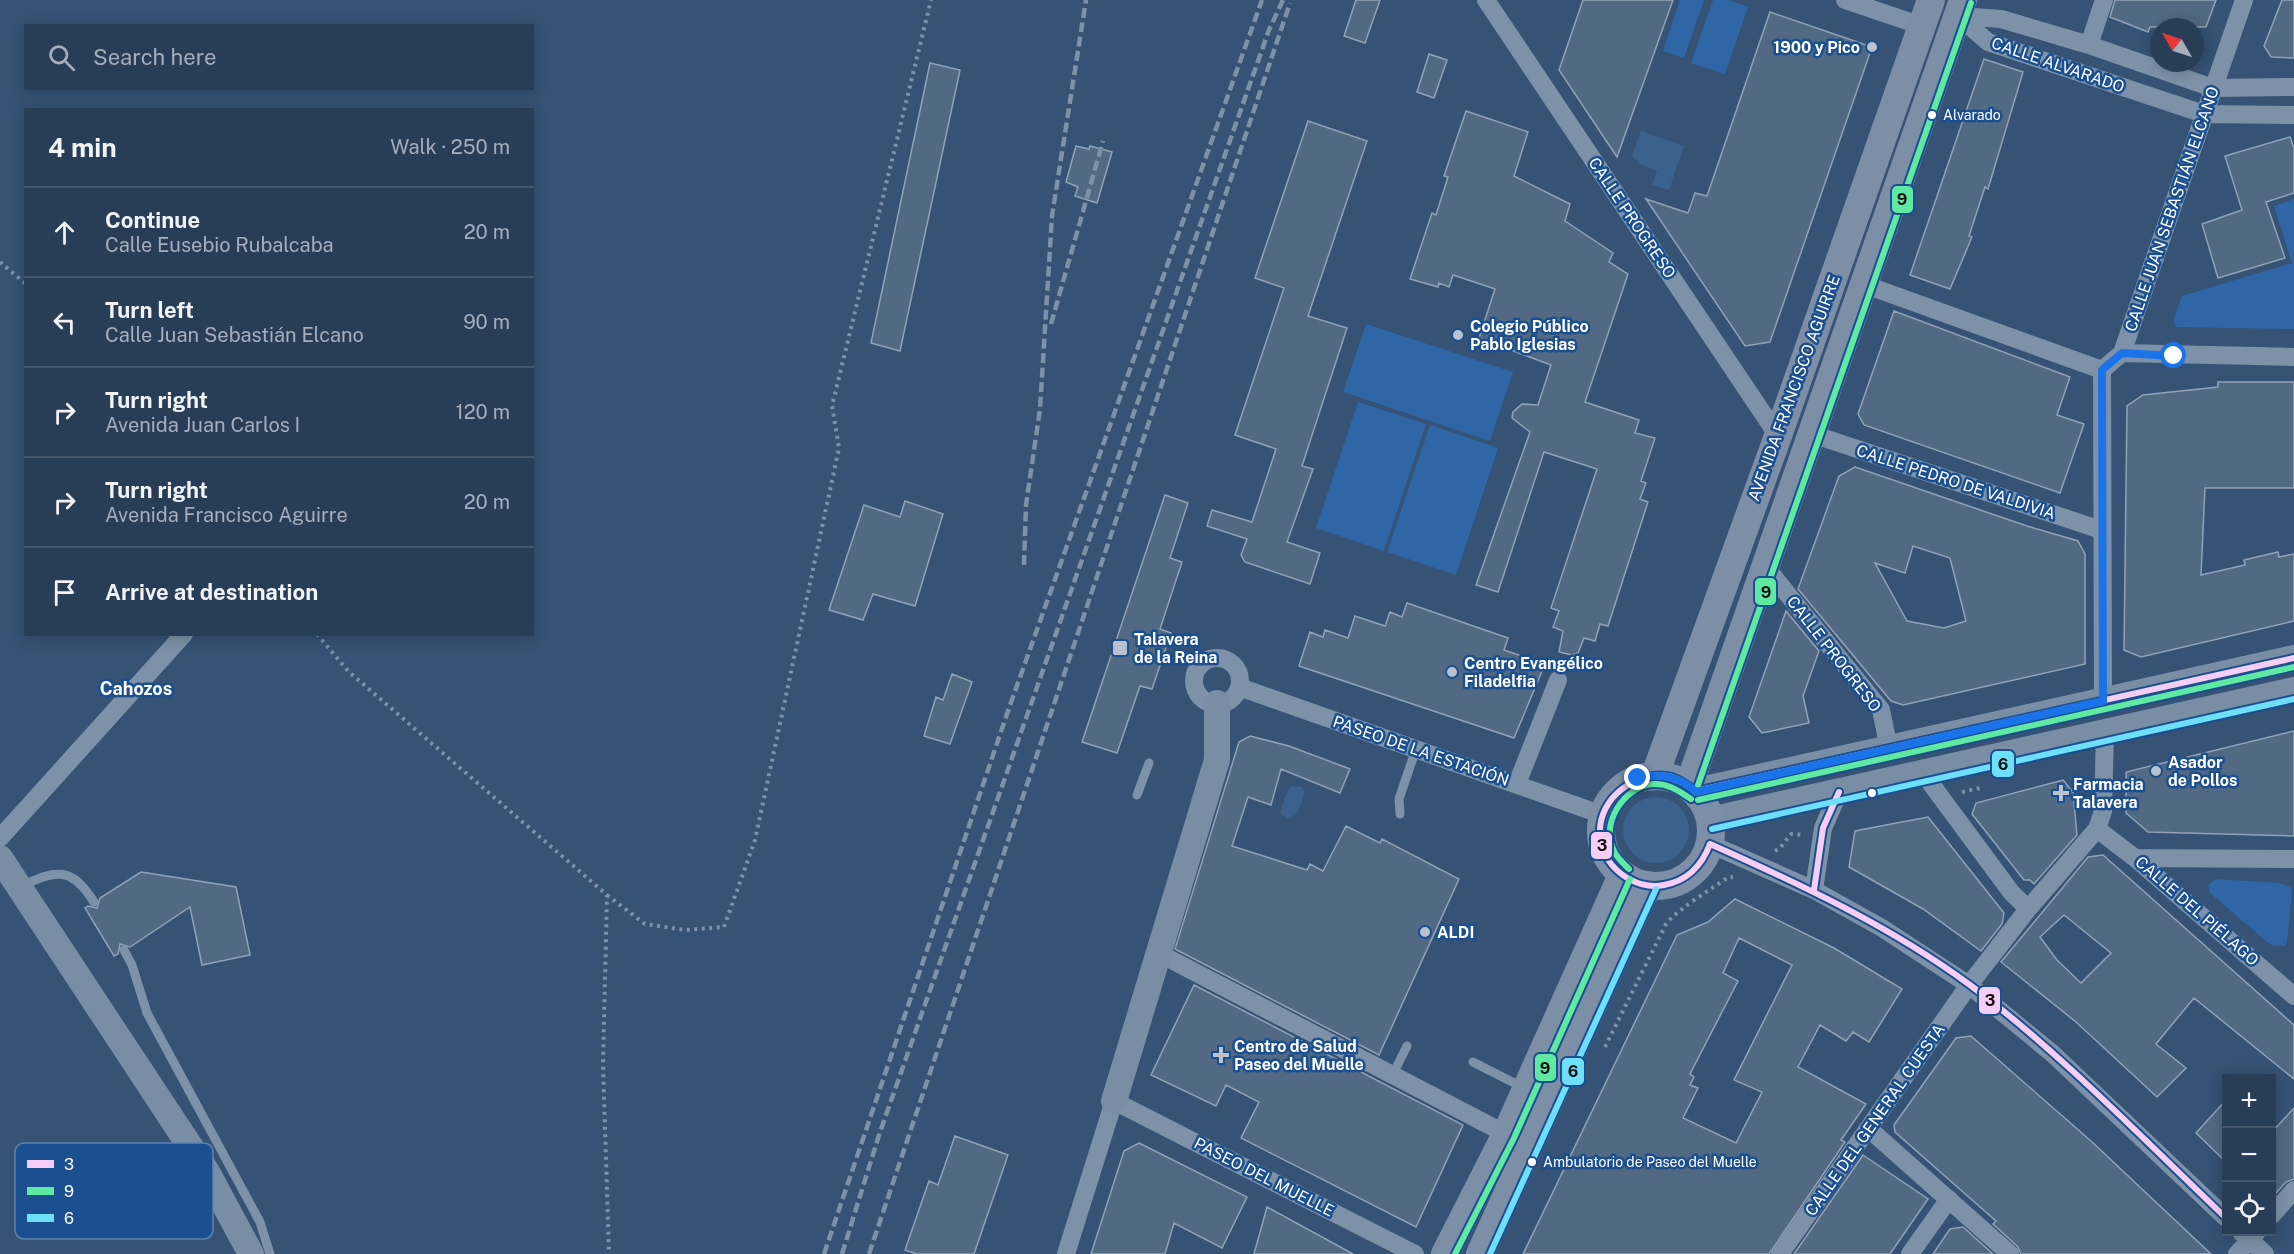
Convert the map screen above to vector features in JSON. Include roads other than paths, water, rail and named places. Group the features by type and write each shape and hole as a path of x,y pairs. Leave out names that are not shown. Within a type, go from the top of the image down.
{"main road":[{"name":"AVENIDA FRANCISCO AGUIRRE","path":"1692,789 1765,566 1960,8"},
{"name":"AVENIDA FRANCISCO AGUIRRE","path":"1655,775 1778,436 1926,13"},
{"path":"1655,775 1670,777 1692,789 1705,805 1710,832 1700,864 1687,876 1666,885 1635,880 1609,861 1603,848 1600,829 1610,799 1623,787 1638,778 1655,775"},
{"path":"1445,1254 1506,1134 1526,1089 1635,880"},
{"path":"1480,1254 1635,880"}],"street":[{"name":"CALLE PROGRESO","path":"1486,0 1778,436"},
{"path":"1845,0 1926,13"},
{"path":"2088,45 2104,0"},
{"name":"CALLE JUAN SEBASTIÁN ELCANO","path":"2102,370 2122,353 2244,0"},
{"name":"CALLE ALVARADO","path":"1960,8 2088,45 2213,88 2294,87"},
{"name":"CALLE ALVARADO","path":"1960,8 1988,42 2204,114 2294,115"},
{"path":"1863,284 2102,370 2103,701"},
{"path":"2122,353 2294,357"},
{"name":"CALLE PEDRO DE VALDIVIA","path":"1812,434 2101,530"},
{"name":"CALLE PROGRESO","path":"1765,566 1881,710 1889,749"},
{"path":"0,838 182,636"},
{"path":"1222,658 1239,672 1239,687 1231,699 1217,703 1203,698 1195,686 1197,671 1207,660 1222,658"},
{"path":"1692,789 1889,749 2294,658"},
{"path":"1517,784 1558,680"},
{"name":"PASEO DE LA ESTACIÓN","path":"1239,687 1603,815"},
{"path":"1710,832 1839,792 2294,690"},
{"path":"1066,1254 1160,954 1217,760 1217,703"},
{"path":"2097,830 2103,811 2105,732"},
{"path":"1923,773 2011,892 2028,909"},
{"path":"1814,890 1823,828 1839,792"},
{"name":"CALLE DEL PIÉLAGO","path":"2097,830 2135,858 2294,996"},
{"name":"CALLE DEL GENERAL CUESTA","path":"1780,1254 1969,985 2028,909 2097,830"},
{"path":"1710,832 1882,928 1969,985 2053,1054 2222,1214"},
{"path":"0,858 187,1143"},
{"path":"2135,858 2294,859"},
{"path":"1160,954 1506,1134"},
{"name":"PASEO DEL MUELLE","path":"1114,1101 1415,1254"},
{"path":"1869,1129 2010,1254"},
{"path":"213,1184 251,1254"},
{"path":"2276,1210 2294,1190"},
{"path":"1910,1254 1949,1198"},
{"path":"2237,1254 2248,1236"},
{"path":"2251,1236 2265,1254"}],"lane":[{"path":"1400,814 1399,800 1416,749"},
{"path":"1137,795 1149,763"},
{"path":"20,888 50,874 61,874 80,881 94,902"},
{"path":"124,950 132,965 147,1013 260,1222 270,1254"},
{"path":"1393,1074 1407,1046"},
{"path":"1473,1062 1526,1089"}],"railway":[{"path":"1024,565 1026,505 1040,409 1052,216 1086,0"},
{"path":"824,1254 1009,708 1262,0"},
{"path":"842,1254 880,1132 1269,30 1283,0"},
{"path":"869,1254 1290,3"},
{"path":"1051,324 1103,141"}],"place":[{"name":"1900 y Pico","path":"1872,47"},
{"name":"Alvarado","path":"1932,115"},
{"name":"Colegio Público Pablo Iglesias","path":"1458,335"},
{"name":"Talavera de la Reina","path":"1120,648"},
{"name":"Centro Evangélico Filadelfia","path":"1452,672"},
{"name":"Asador de Pollos","path":"2156,771"},
{"name":"Farmacia Talavera","path":"2061,793"},
{"name":"ALDI","path":"1425,932"},
{"name":"Centro de Salud Paseo del Muelle","path":"1221,1055"},
{"name":"Ambulatorio de Paseo del Muelle","path":"1532,1162"}],"district":[{"name":"Cahozos","path":"136,688"}]}
